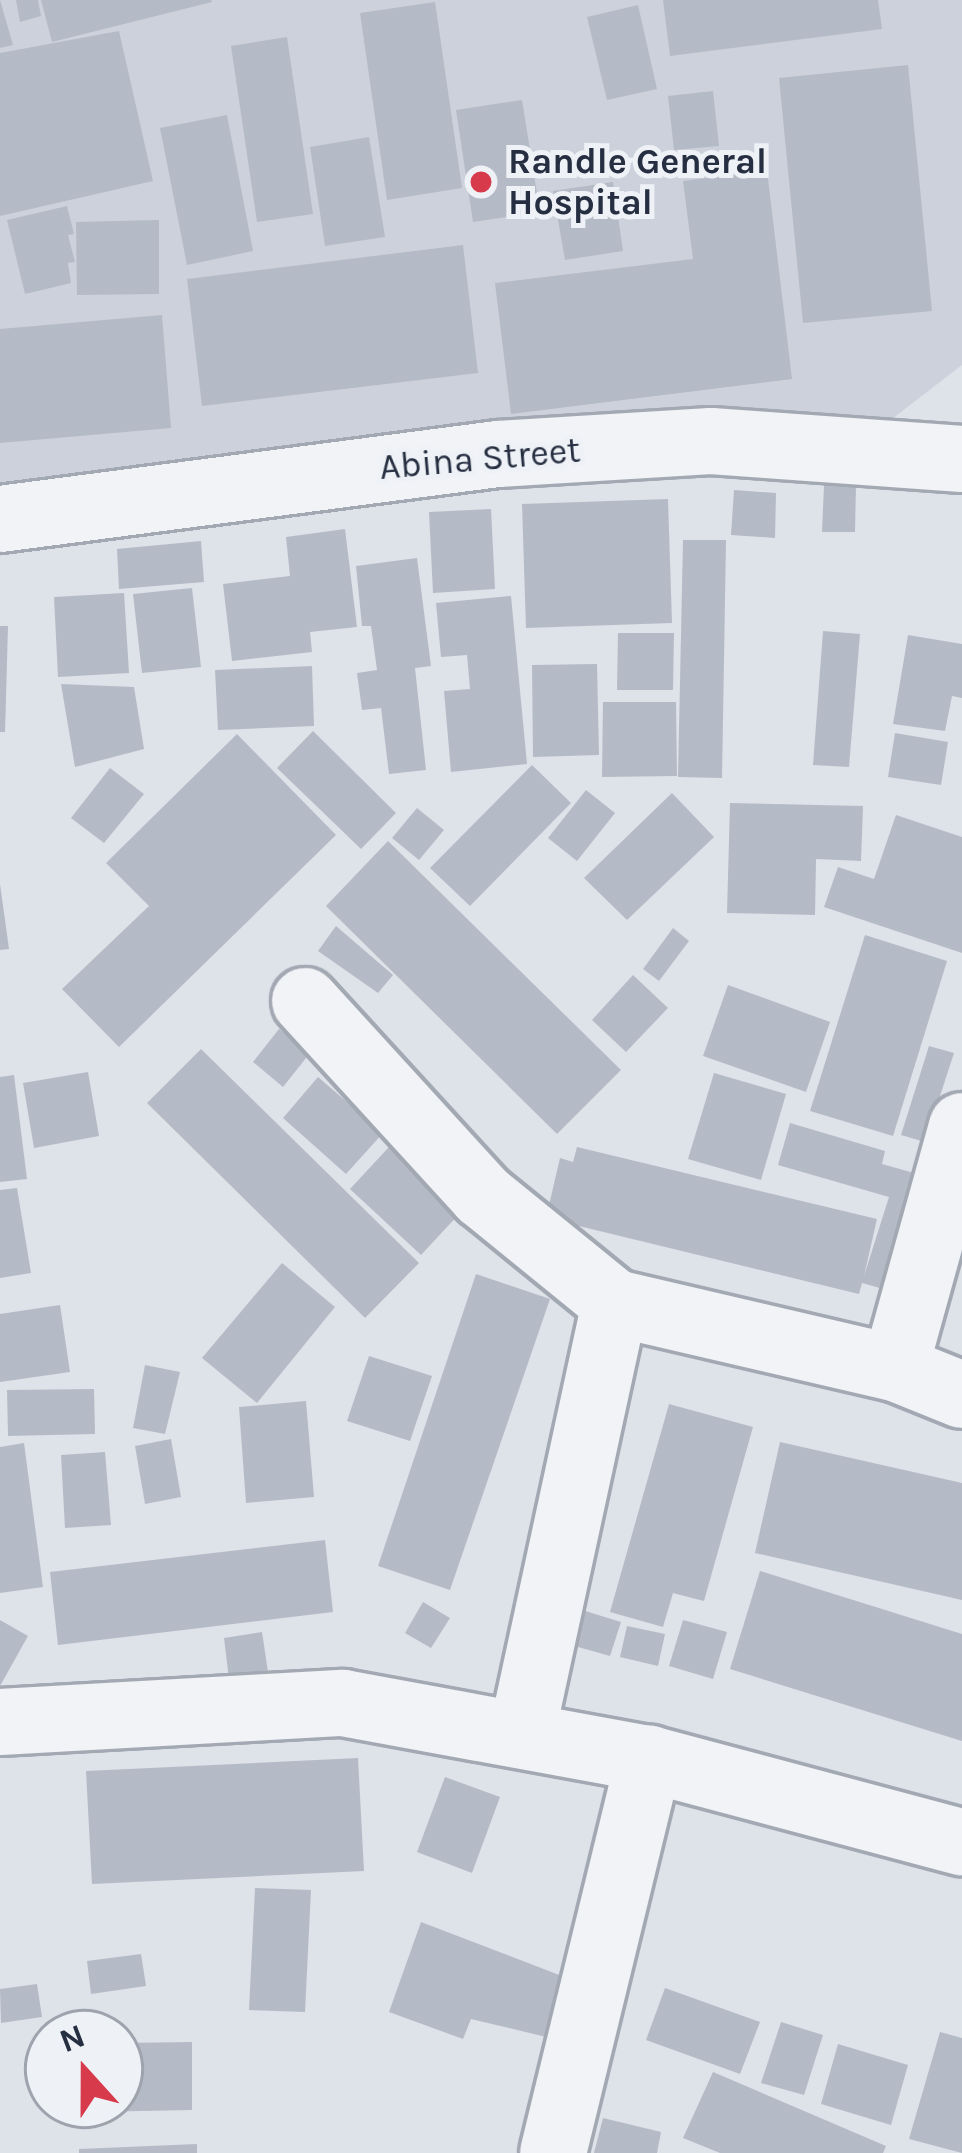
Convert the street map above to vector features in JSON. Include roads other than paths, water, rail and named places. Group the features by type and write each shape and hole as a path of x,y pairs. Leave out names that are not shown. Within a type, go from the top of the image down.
{"street":[{"name":"Abina Street","path":"0,519 497,454 711,441 962,459"},
{"path":"305,1001 482,1195 615,1303 895,1368 962,1395"},
{"path":"895,1368 962,1126"},
{"path":"522,1734 615,1303"},
{"path":"0,1722 344,1703 649,1759 962,1842"},
{"path":"553,2153 649,1759"}],"place":[{"name":"Randle General Hospital","path":"481,182"}]}
